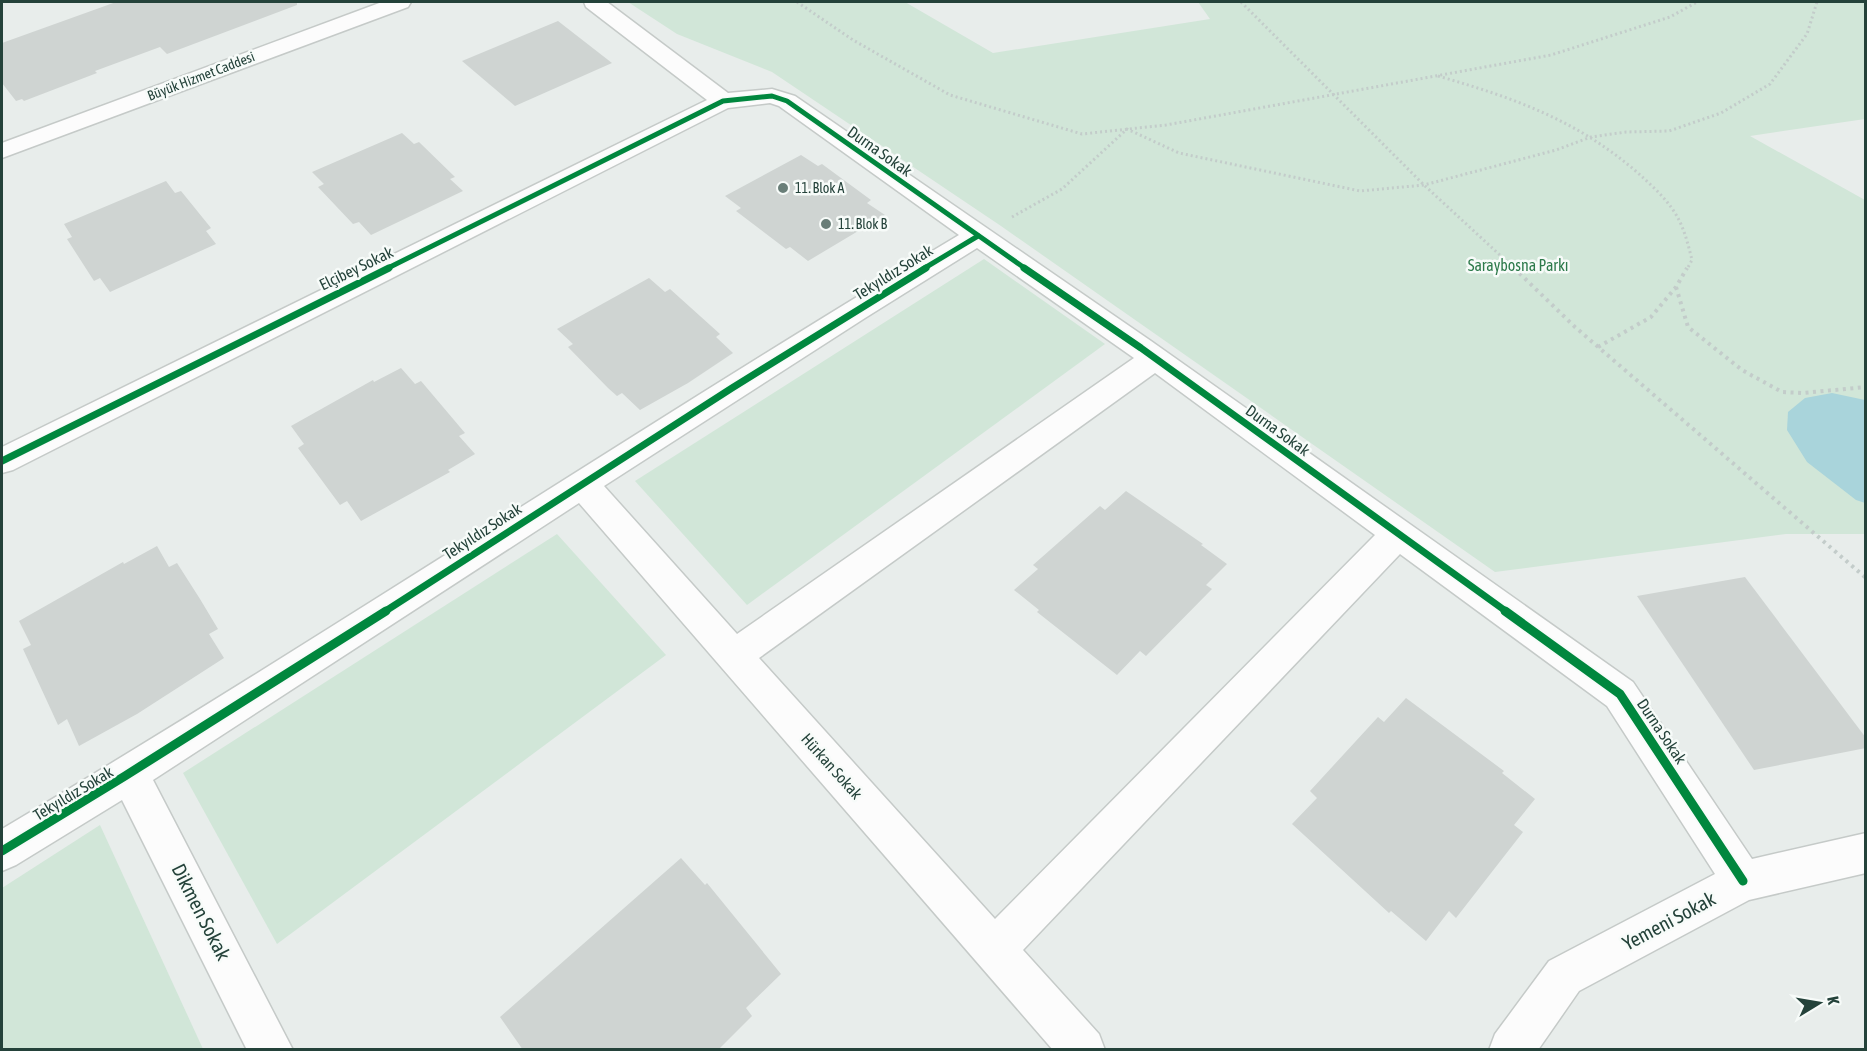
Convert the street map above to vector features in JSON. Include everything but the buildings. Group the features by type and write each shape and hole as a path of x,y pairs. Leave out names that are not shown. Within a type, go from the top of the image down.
{"street":[{"name":"Büyük Hizmet Caddesi","path":"2,151 400,2"},
{"path":"594,2 723,101"},
{"name":"Durna Sokak","path":"723,101 772,96 787,101 1155,358 1620,694 1743,881"},
{"name":"Elçibey Sokak","path":"2,461 723,101"},
{"name":"Tekyıldız Sokak","path":"2,851 130,775 581,483 978,236"},
{"path":"734,656 1155,358"},
{"name":"Hürkan Sokak","path":"581,483 1083,1050"},
{"path":"994,950 1399,533"},
{"name":"Dikmen Sokak","path":"130,775 271,1050"},
{"name":"Yemeni Sokak","path":"1511,1050 1564,976 1743,881 1866,853"}],"path":[{"path":"797,2 853,40 950,95 1082,134 1166,125 1551,55 1670,17 1697,2"},
{"path":"1241,2 1331,95 1424,185 1598,347 1866,578"},
{"path":"1127,129 1179,153 1360,191 1424,185 1556,150 1591,137 1626,132 1670,131 1721,114 1770,84 1807,34 1817,2"},
{"path":"1436,76 1497,92 1572,123 1626,162 1665,198 1681,224 1692,260 1676,287 1651,317 1598,347"},
{"path":"978,236 1062,189 1127,129"},
{"path":"1676,287 1688,327 1742,369 1782,392 1803,393 1866,387"}],"green space":[{"name":"Saraybosna Parkı","path":"628,2 905,2 993,53 1210,19 1198,2 1865,2 1865,119 1750,136 1865,200 1865,534 1786,534 1495,572 1001,226 772,72 677,34"},
{"path":"984,259 1105,344 747,605 635,481"},
{"path":"557,534 666,655 277,944 183,773"},
{"path":"100,825 203,1049 2,1049 2,888"}],"water":[{"path":"1832,393 1865,400 1865,503 1856,500 1807,462 1787,430 1788,412 1805,398"}],"cycle path":[{"path":"2,461 723,101 772,96 787,101 1141,348 1620,694 1743,881"},
{"path":"2,851 247,700 732,388 978,236"}],"place":[{"name":"11. Blok A","path":"783,188"},
{"name":"11. Blok B","path":"826,224"}]}
